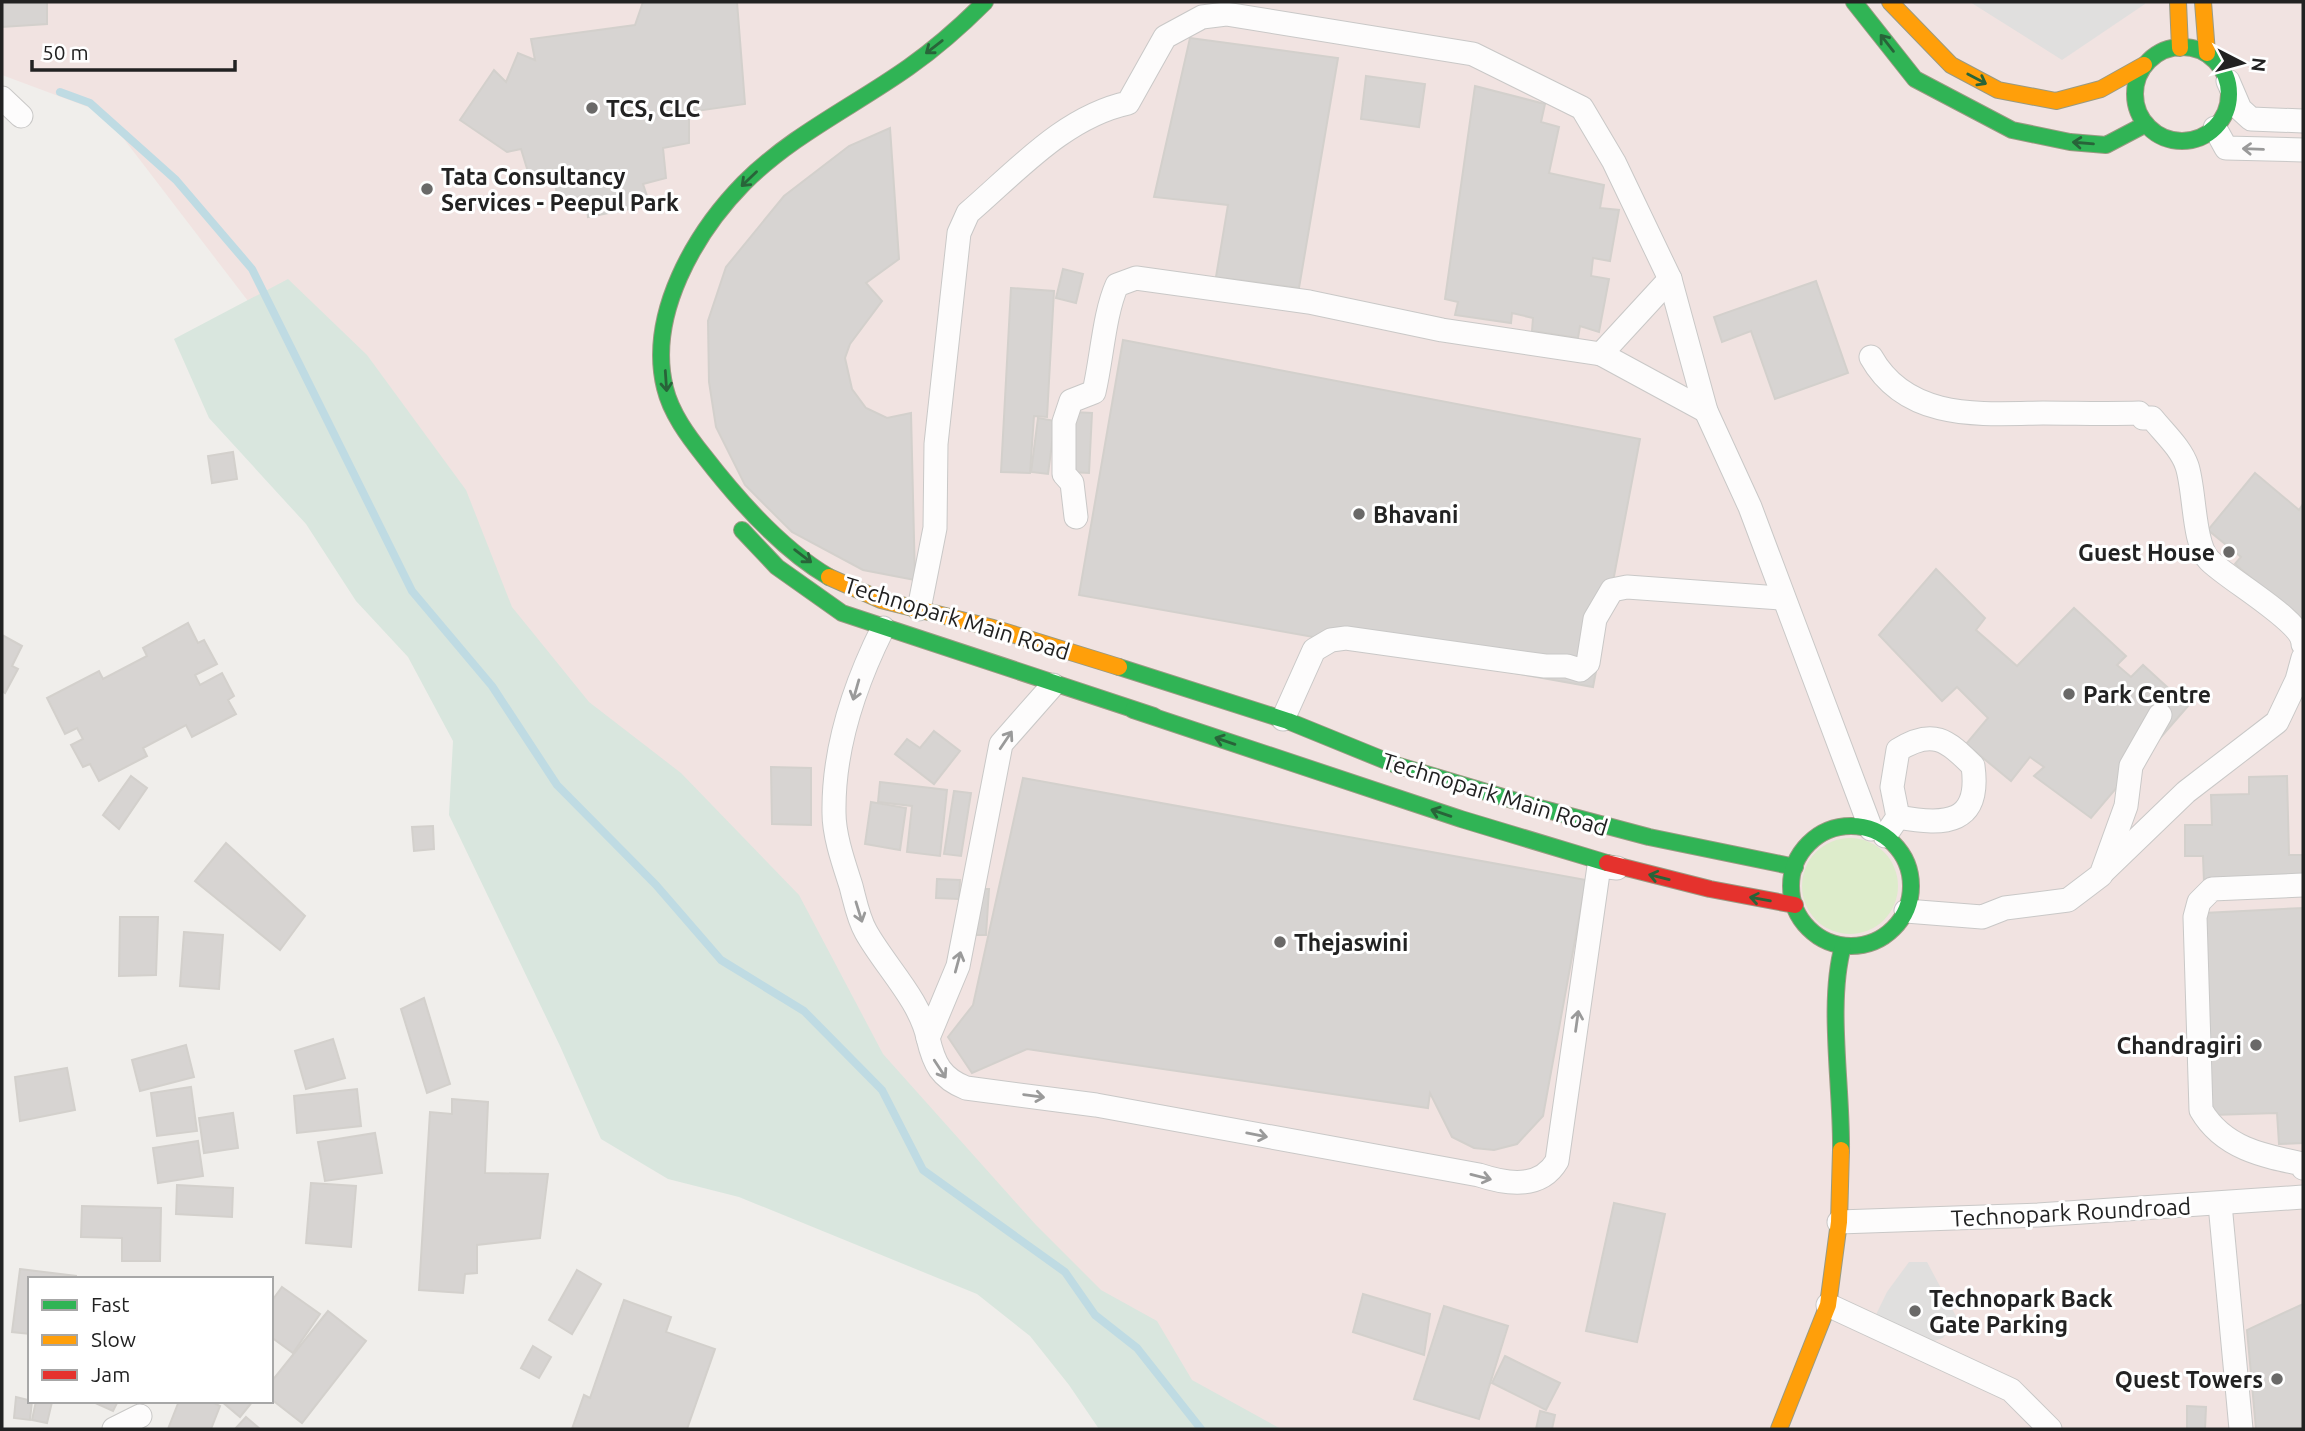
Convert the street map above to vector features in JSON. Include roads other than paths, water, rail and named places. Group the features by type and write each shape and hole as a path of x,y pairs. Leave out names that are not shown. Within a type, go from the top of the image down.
{"street":[{"path":"925,34 957,12 965,2"},
{"name":"Technopark Main Road","path":"985,2 969,19 908,67 811,128 773,156 712,219 692,251 663,331 665,390 684,428 723,481 782,541 842,586 992,628 1187,692 1283,719 1371,756 1628,835 1795,866"},
{"path":"1854,2 1915,79 2012,130 2070,142 2106,145 2146,124"},
{"path":"1890,2 1951,65 1998,90 2056,101 2101,89 2144,65 2152,57 2186,46 2207,53 2222,68 2240,109 2252,119 2303,121"},
{"path":"2178,2 2180,48"},
{"path":"2203,2 2207,53"},
{"path":"919,609 935,528 936,444 959,233 968,213 1069,127 1106,108 1128,103 1166,37 1202,18 1226,14 1269,19 1473,54 1582,108 1624,181 1670,279 1706,411 1749,507 1782,598 1885,827 1909,870 1912,891 1906,911 1887,935 1873,943 1843,947 1816,935 1795,905 1791,893 1795,866 1808,845 1817,837 1841,827 1885,827"},
{"path":"2144,65 2135,89 2136,102 2146,124 2158,135 2173,140 2188,141 2215,128 2228,106 2228,81"},
{"path":"2,98 21,116"},
{"path":"790,124 825,102"},
{"path":"2215,128 2226,148 2303,150"},
{"path":"646,361 649,322 658,286 721,183 758,148"},
{"path":"1076,517 1072,483 1064,474 1064,422 1071,401 1094,392 1104,350 1110,301 1117,285 1136,278 1309,302 1442,330 1601,354 1706,411"},
{"path":"1601,354 1670,279"},
{"path":"1871,357 1895,387 1924,404 1963,414 2139,413 2143,418 2152,418 2179,450 2187,466 2200,541 2207,559 2288,620 2303,637 2303,644"},
{"path":"648,384 664,426 685,459"},
{"name":"Technopark Main Road","path":"733,520 777,568 842,613 1053,685 1154,716"},
{"path":"1283,719 1314,650 1331,640 1346,638 1545,666 1567,666 1580,670 1588,663 1595,619 1612,590 1627,587 1782,598"},
{"name":"Technopark Main Road","path":"842,613 1462,820 1624,868 1725,893 1795,905"},
{"path":"883,628 868,657 852,703 839,757 834,815 845,869 864,929 922,1020 939,1071 950,1082 966,1088 1118,1109 1479,1175 1512,1184 1550,1174 1557,1161 1599,866 1624,868"},
{"path":"1906,911 1982,917 2005,908 2068,900 2101,875 2186,792 2277,722 2297,680 2303,658"},
{"path":"928,1038 958,966 1001,744 1053,685"},
{"path":"2101,875 2126,806 2131,766 2160,715"},
{"path":"2303,885 2212,889 2199,902 2195,918 2202,1110 2209,1124 2231,1142 2262,1156 2303,1164 2303,1168"},
{"path":"1779,1429 1828,1305 1839,1222 1842,1104 1836,997 1838,964 1843,947"},
{"name":"Technopark Roundroad","path":"1839,1222 2025,1215 2303,1197"},
{"path":"2220,1204 2241,1429"},
{"path":"1828,1305 2011,1390 2050,1429"},
{"path":"114,1429 140,1416"}],"waterway":[{"path":"60,92 90,103 176,180 252,269 412,591 492,686 557,785 656,885 721,960 804,1011 882,1090 923,1170 1065,1272 1095,1315 1137,1348 1201,1429"}],"place":[{"name":"TCS, CLC","path":"592,108"},
{"name":"Tata Consultancy Services - Peepul Park","path":"427,189"},
{"name":"Bhavani","path":"1359,514"},
{"name":"Guest House","path":"2229,552"},
{"name":"Park Centre","path":"2069,694"},
{"name":"Thejaswini","path":"1280,942"},
{"name":"Chandragiri","path":"2256,1045"},
{"name":"Technopark Back Gate Parking","path":"1915,1311"},
{"name":"Quest Towers","path":"2277,1379"}]}
